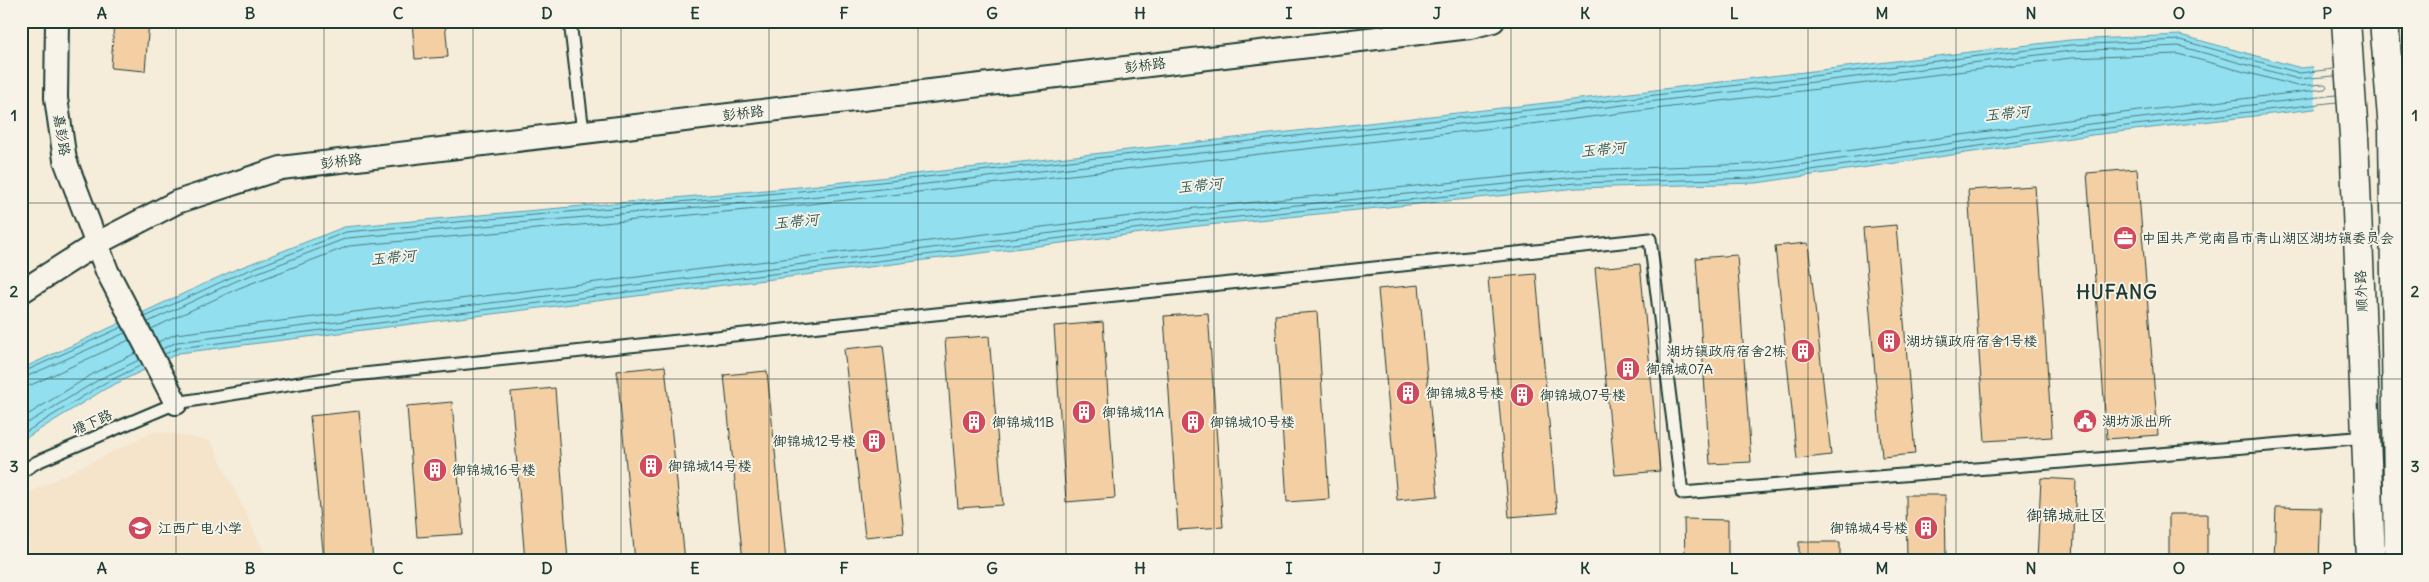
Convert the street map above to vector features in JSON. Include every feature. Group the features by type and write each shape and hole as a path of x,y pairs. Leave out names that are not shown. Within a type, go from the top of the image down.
{"main road":[{"name":"顺外路","path":"2346,21 2354,136 2368,436 2371,561"},
{"path":"2384,21 2400,129 2399,561"}],"street":[{"name":"嘉彭路","path":"57,21 56,98 65,160 107,271 172,396"},
{"name":"彭桥路","path":"21,292 96,244 177,202 280,168 1470,27 1492,21"}],"lane":[{"path":"570,21 583,132"},
{"name":"塘下路","path":"21,472 37,462 172,396 344,376 1650,239 1682,493 2368,436"}],"shaded area":[{"name":"江西广电小学","path":"156,431 211,441 268,561 30,561 26,494"}],"water":[{"name":"玉带河","path":"2180,35 2301,68 2408,57 2408,98 2092,135 1756,183 1578,188 1198,226 179,353 105,389 21,441 21,369 232,271 344,227 799,187 1555,102 2070,40"}],"pier":[{"path":"2408,54 2408,101 2316,112 2313,64"}],"building":[{"path":"114,21 149,21 145,71 111,68"},
{"path":"412,21 445,21 448,57 415,59"},
{"path":"2137,169 2158,435 2107,439 2087,173"},
{"path":"2035,186 2052,437 1985,441 1968,190"},
{"name":"湖坊镇政府宿舍1号楼","path":"1896,225 1915,454 1882,457 1863,228"},
{"name":"湖坊镇政府宿舍2栋","path":"1808,243 1831,455 1797,459 1775,246"},
{"path":"1737,255 1751,462 1710,464 1696,258"},
{"name":"御锦城07A","path":"1640,264 1660,471 1615,475 1595,268"},
{"name":"御锦城07号楼","path":"1536,274 1557,513 1509,517 1488,278"},
{"name":"御锦城8号楼","path":"1419,285 1438,496 1397,500 1378,289"},
{"path":"1317,312 1329,499 1287,502 1275,315"},
{"name":"御锦城10号楼","path":"1208,313 1223,527 1178,530 1164,316"},
{"name":"御锦城11A","path":"1103,322 1115,498 1066,502 1054,326"},
{"name":"御锦城11B","path":"989,336 1003,505 958,508 945,339"},
{"name":"御锦城12号楼","path":"883,345 904,533 865,537 844,349"},
{"name":"御锦城14号楼","path":"665,366 685,561 635,561 617,371"},
{"path":"767,371 786,561 743,561 724,375"},
{"path":"555,388 568,561 525,561 511,392"},
{"name":"御锦城16号楼","path":"452,402 463,534 417,537 407,406"},
{"path":"359,411 373,561 324,561 310,416"},
{"path":"2041,478 2076,480 2073,561 2037,561"},
{"name":"御锦城4号楼","path":"1906,495 1945,495 1946,561 1907,561"},
{"path":"2276,507 2321,508 2319,561 2274,561"},
{"path":"2169,514 2207,514 2207,561 2169,561"},
{"path":"1684,519 1728,520 1728,561 1685,561"},
{"path":"1799,542 1840,542 1840,561 1799,561"}],"place":[{"name":"中国共产党南昌市青山湖区湖坊镇委员会","path":"2125,238"},
{"name":"湖坊镇政府宿舍1号楼","path":"1889,341"},
{"name":"湖坊镇政府宿舍2栋","path":"1803,351"},
{"name":"御锦城07A","path":"1628,369"},
{"name":"御锦城8号楼","path":"1408,393"},
{"name":"御锦城07号楼","path":"1522,395"},
{"name":"御锦城11A","path":"1084,412"},
{"name":"湖坊派出所","path":"2085,421"},
{"name":"御锦城11B","path":"974,422"},
{"name":"御锦城10号楼","path":"1193,422"},
{"name":"御锦城12号楼","path":"874,441"},
{"name":"御锦城14号楼","path":"651,466"},
{"name":"御锦城16号楼","path":"435,470"},
{"name":"江西广电小学","path":"140,528"},
{"name":"御锦城4号楼","path":"1926,528"}],"district":[{"name":"HUFANG","path":"2117,292"},
{"name":"御锦城社区","path":"2066,515"}]}
